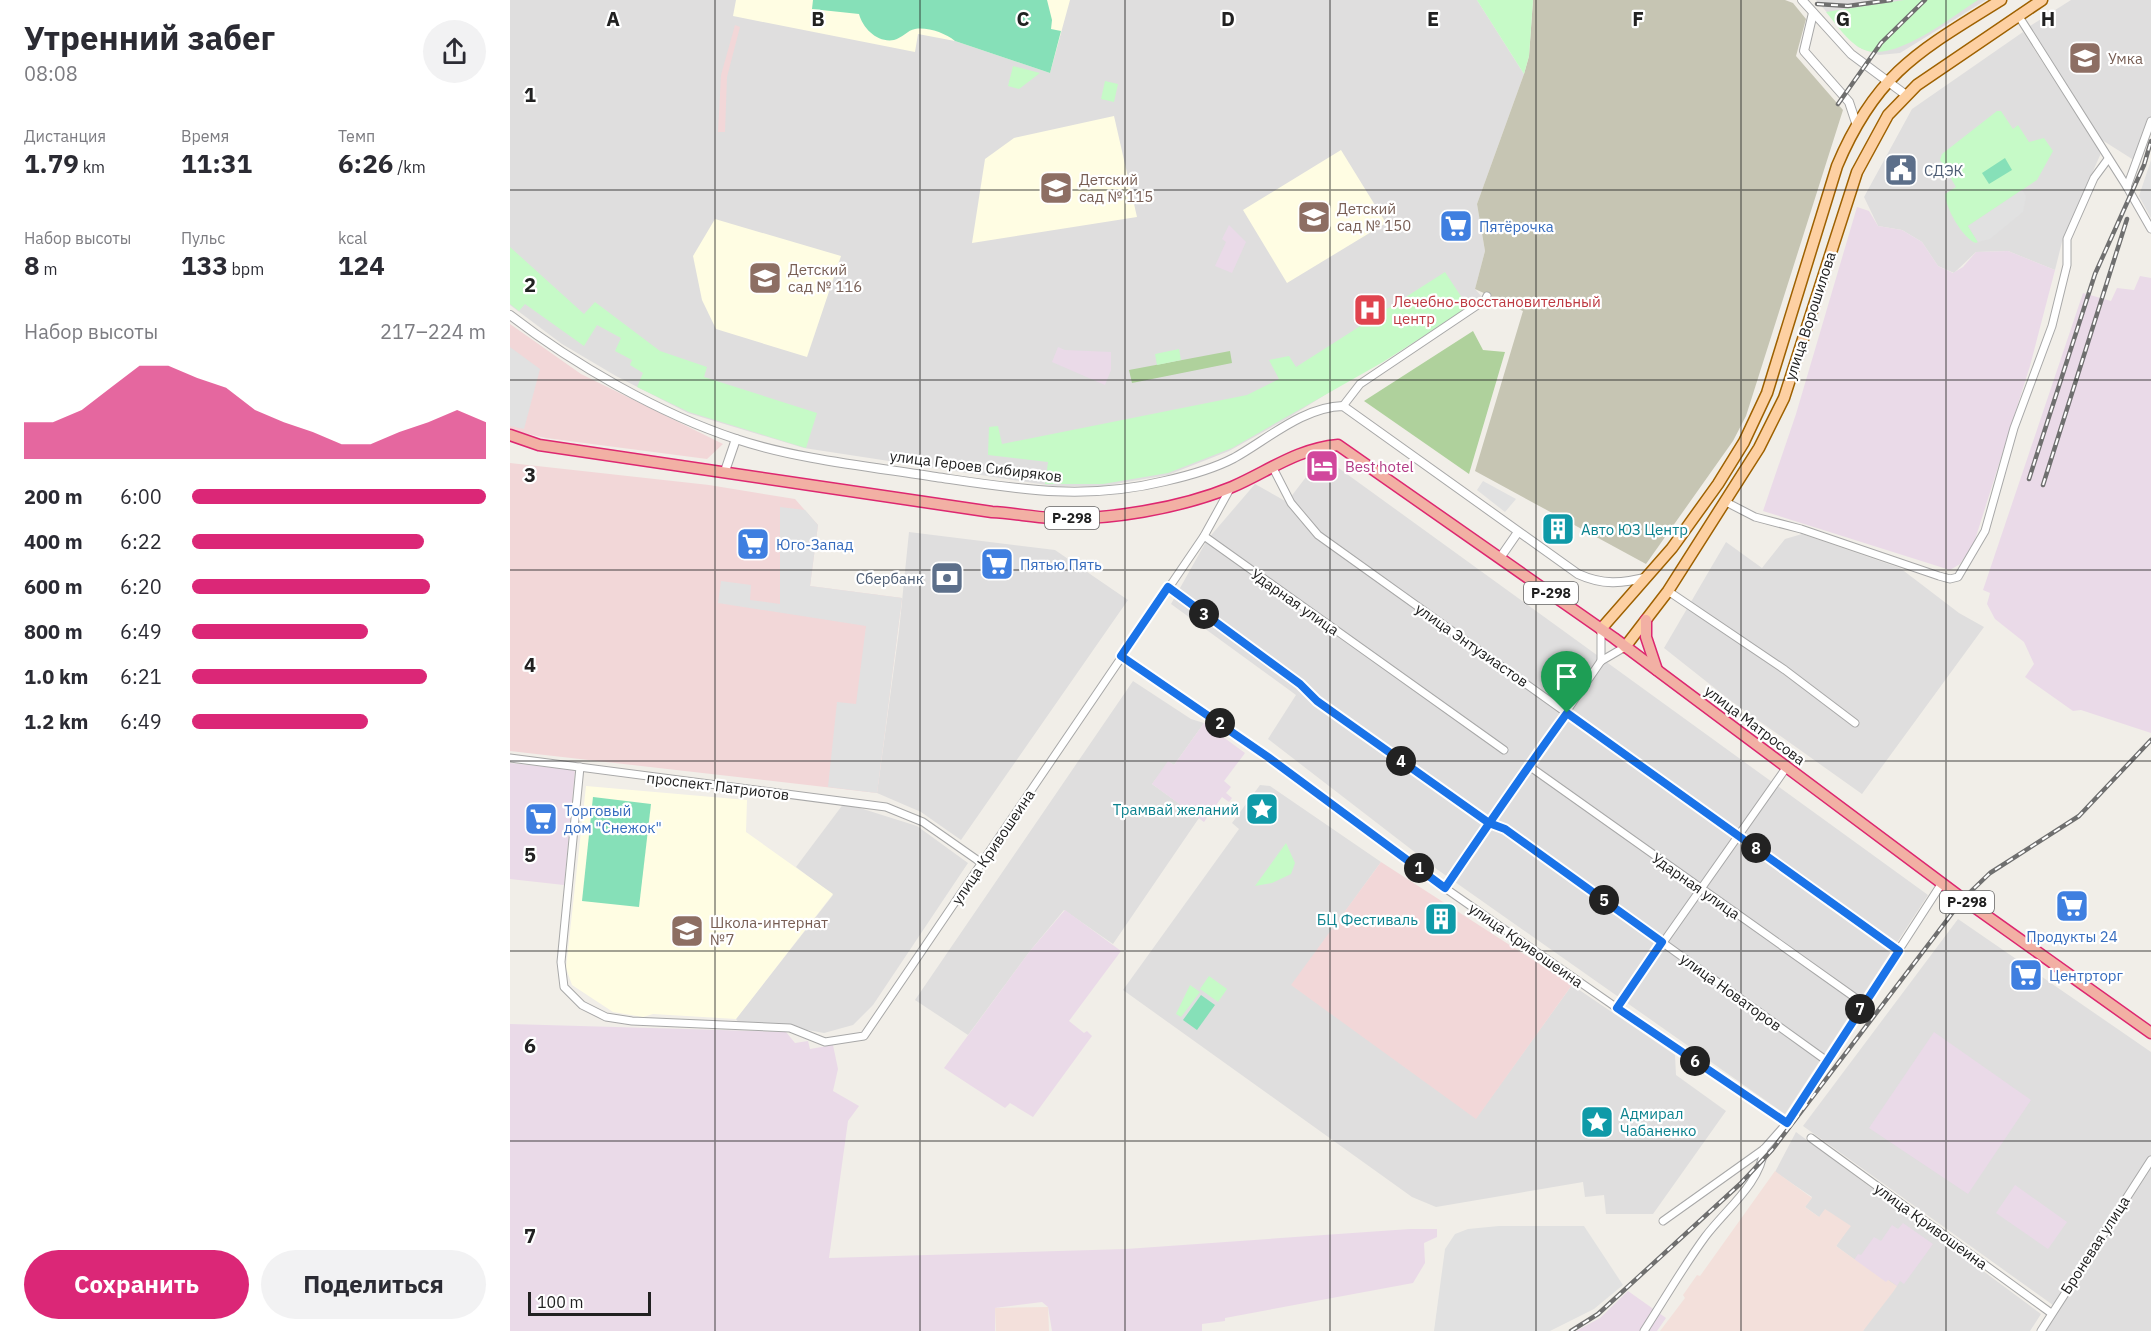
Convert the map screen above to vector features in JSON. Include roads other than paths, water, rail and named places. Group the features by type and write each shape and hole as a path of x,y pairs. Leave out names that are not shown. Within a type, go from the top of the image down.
{"highway":[{"name":"Р-298","path":"510,435 531,444"},
{"name":"Р-298","path":"510,446 531,444 992,512 1053,518 1107,517 1155,509 1231,487 1272,466"},
{"name":"улица Матросова","path":"1272,466 1313,447 1338,445 1625,646 1942,884 2151,1034"},
{"path":"1646,620 1646,637 1657,671"}],"main road":[{"name":"улица Ворошилова","path":"1601,629 1648,576 1718,484 1744,442 1767,393 1837,166 1856,123 1886,81 1916,55 2001,0"},
{"name":"улица Ворошилова","path":"1625,646 1668,591 1726,502 1759,448 1784,398 1862,158 1888,115 1906,95 2042,0"}],"street":[{"path":"1802,0 1851,54 1906,95"},
{"path":"1813,13 1804,51 1849,102 1856,123"},
{"path":"2018,15 2151,229"},
{"path":"2127,187 2151,121"},
{"path":"1726,502 1755,517 1801,529 1939,576 1950,579 1958,577 1985,531 2014,428 2052,326 2067,265 2067,239 2094,178 2108,159"},
{"path":"1487,296 1485,300 1360,384 1343,406 1578,574 1592,580 1624,584 1648,576"},
{"name":"улица Героев Сибиряков","path":"510,315 561,353 601,376 677,414 736,439 890,470 1046,493 1086,493 1165,481 1220,463 1322,407 1343,406"},
{"path":"725,471 736,439"},
{"name":"улица Энтузиастов","path":"1272,466 1291,503 1318,536 1899,951"},
{"name":"улица Кривошеина","path":"580,767 561,962 564,987 582,1005 606,1017 632,1021 790,1028 825,1042 864,1036 1204,536 1231,487"},
{"path":"1500,558 1518,532"},
{"name":"Ударная улица","path":"1204,536 1504,750"},
{"name":"улица Новаторов","path":"1168,587 1300,684 1317,701 1489,823 1505,829 1827,1061"},
{"path":"1668,591 1778,665 1855,723"},
{"path":"1601,629 1601,661"},
{"name":"улица Ворошилова","path":"1445,888 1601,661 1625,646"},
{"name":"улица Кривошеина","path":"1121,656 1268,757 1445,888 1787,1123"},
{"name":"проспект Патриотов","path":"510,758 886,807 923,822 983,864"},
{"name":"Ударная улица","path":"1528,766 1864,1004"},
{"path":"1617,1008 1786,768"},
{"path":"1663,1221 1764,1149 1787,1123 1942,884"},
{"name":"улица Кривошеина","path":"1811,1138 2051,1313"},
{"path":"1644,1331 1705,1237 1754,1177 1763,1160 1764,1149"},
{"name":"Броневая улица","path":"2041,1331 2151,1160"}],"railway":[{"path":"1817,4 1848,6 1891,0"},
{"path":"1838,104 1881,43 1925,0"},
{"path":"2029,479 2095,274 2144,165 2151,141"},
{"path":"2043,485 2127,219"},
{"path":"1571,1331 1598,1314 1740,1184 1772,1150 1963,899 1990,873 2079,816 2151,740"}],"place":[{"name":"Умка","path":"2085,58"},
{"name":"СДЭК","path":"1901,170"},
{"name":"Детский сад № 115","path":"1056,188"},
{"name":"Детский сад № 150","path":"1314,217"},
{"name":"Пятёрочка","path":"1456,226"},
{"name":"Детский сад № 116","path":"765,278"},
{"name":"Лечебно-восстановительный центр","path":"1370,310"},
{"name":"Best hotel","path":"1322,466"},
{"name":"Авто ЮЗ Центр","path":"1558,529"},
{"name":"Юго-Запад","path":"753,544"},
{"name":"Пятью Пять","path":"997,564"},
{"name":"Сбербанк","path":"947,578"},
{"name":"Трамвай желаний","path":"1262,809"},
{"name":"Торговый дом \"Снежок\"","path":"541,819"},
{"name":"Продукты 24","path":"2072,906"},
{"name":"БЦ Фестиваль","path":"1441,919"},
{"name":"Школа-интернат №7","path":"687,931"},
{"name":"Центрторг","path":"2026,975"},
{"name":"Адмирал Чабаненко","path":"1597,1122"}]}
